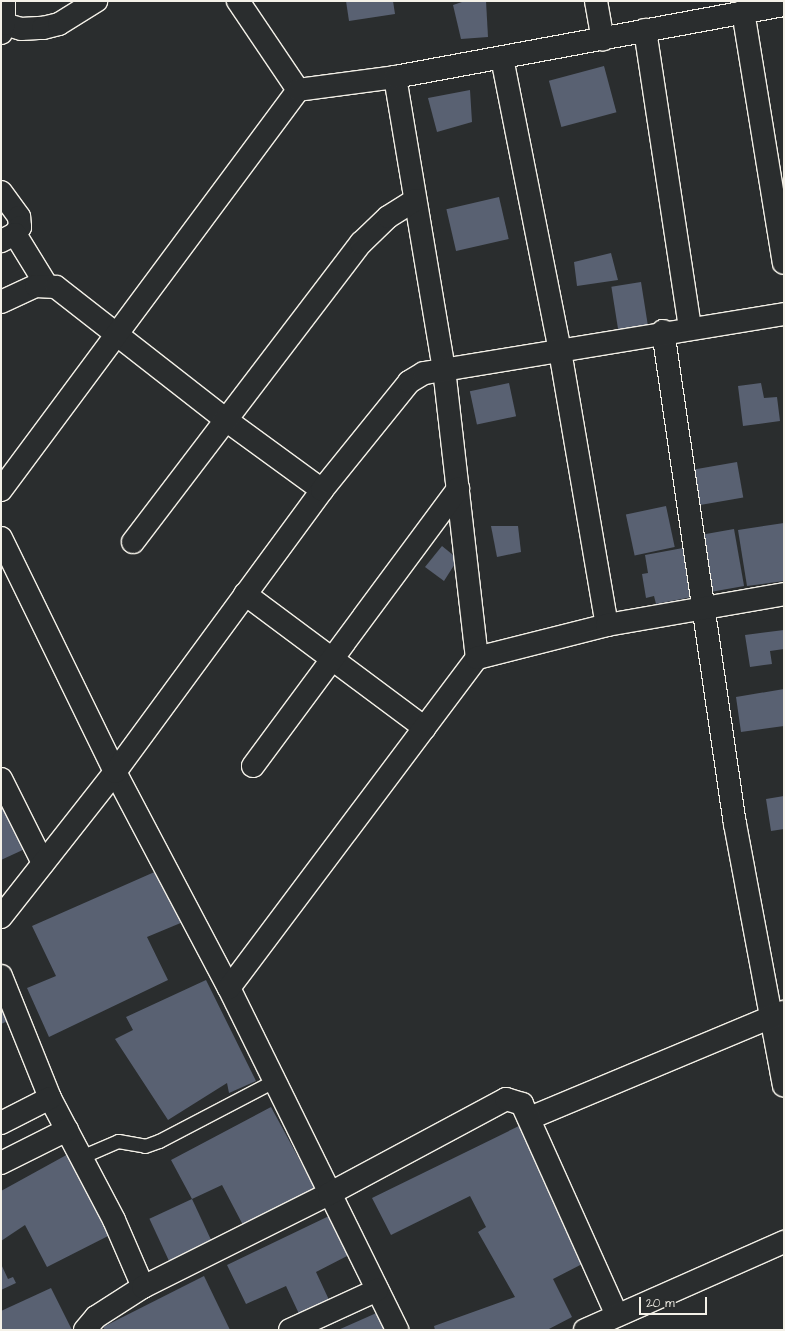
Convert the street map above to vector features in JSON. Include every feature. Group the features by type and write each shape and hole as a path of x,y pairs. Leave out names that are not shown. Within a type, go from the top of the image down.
{"street":[{"path":"4,1 3,29 43,28 59,24 96,1"},
{"path":"238,1 298,90"},
{"path":"596,1 603,39"},
{"path":"1,490 298,90 395,77 603,39 743,11 784,5"},
{"path":"743,11 784,262"},
{"path":"645,30 690,327"},
{"path":"502,58 560,351 607,625"},
{"path":"395,77 444,369 478,658"},
{"path":"1,192 19,216 20,227 8,237 47,286"},
{"path":"133,542 361,243 388,217 415,200"},
{"path":"1,302 36,286 56,287 226,420 322,490"},
{"path":"1,916 115,772 322,490 409,382 424,372 560,351 690,327 784,314"},
{"path":"662,332 735,824 778,1013 784,1085"},
{"path":"253,766 458,489"},
{"path":"1,538 115,772 229,988 397,1330"},
{"path":"245,594 425,728"},
{"path":"229,988 478,658 607,625 784,594"},
{"path":"1,780 43,863"},
{"path":"1,976 50,1098 114,1220 143,1287"},
{"path":"530,1118 778,1013"},
{"path":"1,1123 50,1098"},
{"path":"85,1330 96,1317 143,1287 329,1194 506,1099 522,1104 530,1118 617,1315"},
{"path":"1,1163 67,1130"},
{"path":"585,1330 784,1242"},
{"path":"290,1330 377,1290"}],"lane":[{"path":"81,1157 118,1141 145,1146 274,1081"}],"building":[{"path":"346,1 393,1 395,14 349,21"},
{"path":"465,1 486,1 488,37 461,39 453,5"},
{"path":"604,66 616,112 561,127 549,81"},
{"path":"470,90 472,122 437,132 428,98"},
{"path":"499,197 509,239 456,251 446,209"},
{"path":"611,253 618,280 577,286 574,262"},
{"path":"641,282 648,325 618,330 611,287"},
{"path":"509,383 516,416 477,425 470,391"},
{"path":"761,383 764,398 777,397 780,421 743,426 738,386"},
{"path":"737,462 743,497 696,506 690,470"},
{"path":"666,506 675,547 635,556 626,515"},
{"path":"784,523 784,581 747,586 738,530"},
{"path":"491,526 518,526 521,552 497,557"},
{"path":"734,529 744,586 705,593 695,536"},
{"path":"442,546 458,559 444,581 425,567"},
{"path":"683,548 692,597 656,604 654,596 646,598 642,574 648,573 645,555"},
{"path":"784,630 784,649 770,651 772,664 750,667 745,635"},
{"path":"784,689 784,726 741,732 736,697"},
{"path":"1,793 27,848 1,860"},
{"path":"784,796 784,829 771,831 766,799"},
{"path":"159,870 183,922 147,937 168,980 49,1037 27,988 56,976 32,926"},
{"path":"206,980 256,1081 229,1093 227,1083 168,1120 115,1039 133,1030 126,1017"},
{"path":"1,1003 8,1021 1,1024"},
{"path":"271,1107 316,1190 244,1227 222,1185 192,1199 171,1160"},
{"path":"521,1125 588,1261 553,1279 572,1317 547,1330 435,1330 434,1326 515,1297 478,1232 486,1227 470,1196 391,1235 372,1198"},
{"path":"70,1153 114,1233 47,1267 25,1225 1,1241 1,1191"},
{"path":"192,1199 214,1246 171,1266 149,1219"},
{"path":"329,1216 349,1255 316,1272 330,1302 300,1316 286,1286 246,1304 227,1265"},
{"path":"1,1264 8,1279 13,1277 16,1283 1,1290"},
{"path":"204,1276 230,1330 105,1330 103,1327"},
{"path":"51,1288 72,1330 1,1330 1,1311"},
{"path":"381,1311 389,1330 338,1330"}]}
